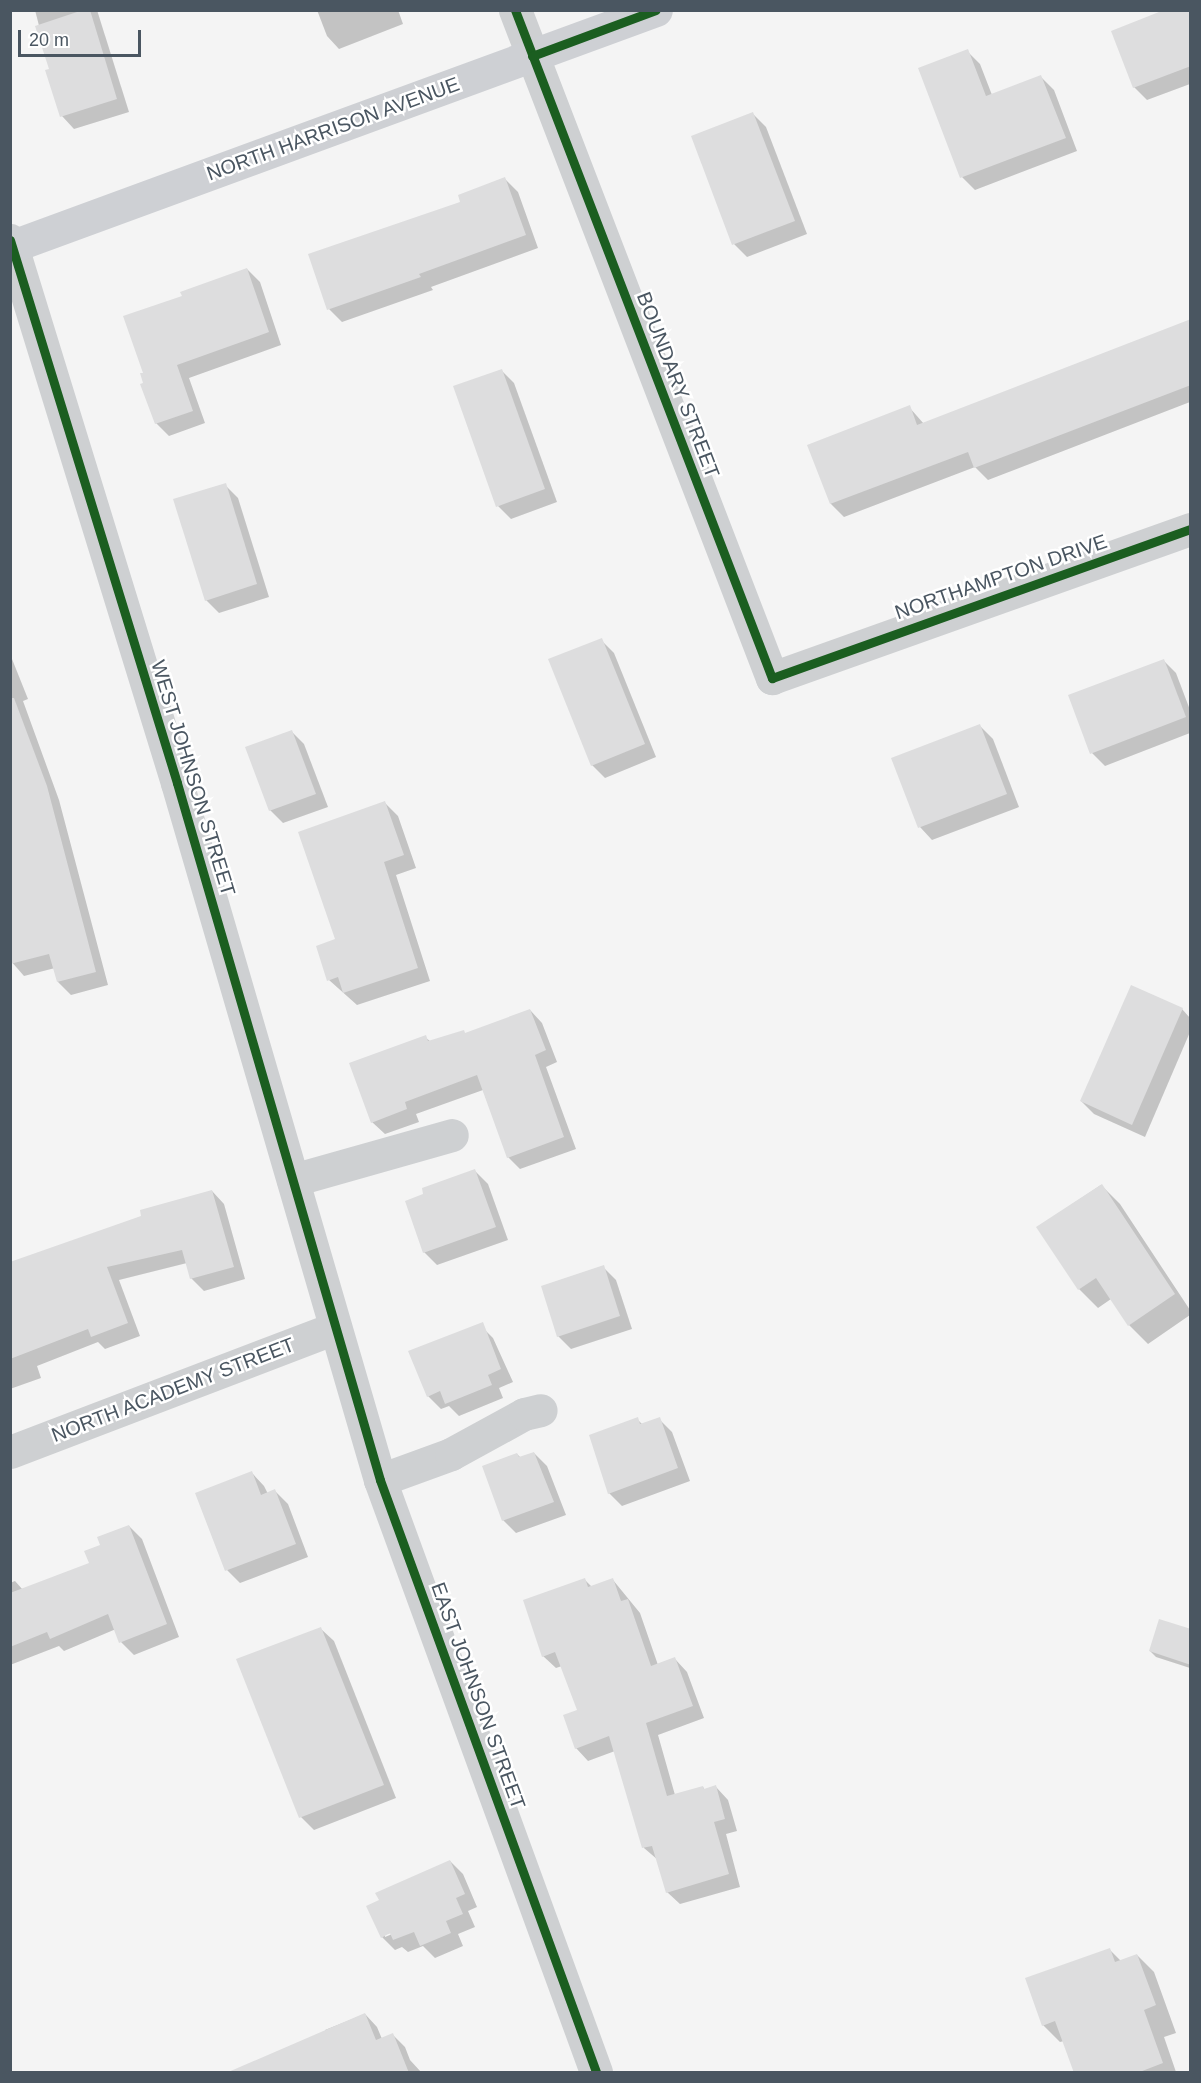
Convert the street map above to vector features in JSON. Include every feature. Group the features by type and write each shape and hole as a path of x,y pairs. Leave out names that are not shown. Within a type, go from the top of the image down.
{"main road":[{"name":"NORTH HARRISON AVENUE","path":"11,245 656,10"}],"street":[{"path":"515,10 532,56"},
{"name":"BOUNDARY STREET","path":"532,56 772,678 823,659"},
{"name":"WEST JOHNSON STREET","path":"11,245 177,783 294,1180 335,1328"},
{"name":"NORTHAMPTON DRIVE","path":"823,659 1191,529"},
{"path":"294,1180 453,1135"},
{"name":"NORTH ACADEMY STREET","path":"10,1452 335,1328"},
{"name":"EAST JOHNSON STREET","path":"335,1328 380,1480 596,2073"},
{"path":"380,1480 451,1454 506,1423 541,1410"}],"building":[{"path":"83,10 90,10 117,99 60,117 45,70 49,69 35,26"},
{"path":"1164,10 1191,10 1191,66 1133,88 1111,31"},
{"path":"968,49 986,96 1041,75 1066,138 960,178 918,68"},
{"path":"753,112 795,221 732,245 691,136"},
{"path":"505,177 526,235 419,274 421,277 327,310 308,254 460,202 458,195"},
{"path":"247,268 269,332 177,365 193,411 155,424 140,384 143,383 140,373 143,373 123,316 182,296 180,292"},
{"path":"1191,319 1191,385 974,468 968,452 830,504 807,445 910,405 917,425"},
{"path":"502,369 545,489 496,507 453,386"},
{"path":"226,483 257,584 205,601 173,499"},
{"path":"602,638 645,744 591,766 548,659"},
{"path":"1164,659 1186,717 1090,754 1068,695"},
{"path":"10,698 14,698 47,786 96,972 57,982 49,954 10,964"},
{"path":"980,724 1007,794 918,828 891,758"},
{"path":"292,730 316,794 269,811 245,747"},
{"path":"385,801 404,855 384,862 418,968 343,993 338,977 327,981 316,946 335,939 298,832"},
{"path":"1131,985 1183,1008 1132,1125 1080,1101"},
{"path":"530,1009 546,1050 535,1055 564,1137 507,1158 477,1075 405,1102 407,1109 371,1123 349,1063 426,1035 428,1041 464,1030 465,1033"},
{"path":"475,1169 496,1227 423,1253 405,1201 423,1194 422,1188"},
{"path":"1102,1184 1175,1294 1128,1326 1096,1278 1078,1290 1036,1227"},
{"path":"212,1190 234,1267 190,1279 182,1250 107,1267 128,1323 91,1337 88,1329 10,1359 10,1262 141,1216 140,1210"},
{"path":"604,1265 620,1316 557,1337 541,1286"},
{"path":"483,1322 501,1369 488,1375 492,1385 445,1404 440,1391 427,1397 408,1351"},
{"path":"638,1417 640,1424 660,1417 678,1468 608,1494 589,1435"},
{"path":"534,1452 554,1502 502,1521 482,1466 517,1453 519,1457"},
{"path":"252,1471 261,1495 275,1489 296,1544 225,1571 195,1493"},
{"path":"129,1525 167,1624 119,1643 108,1614 50,1639 47,1632 10,1647 10,1593 89,1563 84,1551 100,1545 97,1537"},
{"path":"585,1578 588,1587 613,1578 621,1601 628,1599 651,1666 675,1657 693,1706 646,1723 667,1796 703,1786 704,1789 716,1785 725,1819 714,1822 729,1874 666,1893 652,1846 642,1848 609,1736 575,1749 563,1715 577,1710 555,1652 542,1657 523,1600"},
{"path":"1159,1619 1191,1629 1191,1665 1149,1651"},
{"path":"321,1627 384,1785 299,1818 236,1659"},
{"path":"450,1860 465,1894 456,1898 463,1914 446,1921 451,1933 420,1946 414,1932 393,1940 390,1933 381,1938 366,1906 379,1900 375,1893"},
{"path":"1110,1948 1115,1962 1137,1954 1156,2005 1144,2010 1163,2063 1137,2073 1074,2073 1055,2021 1042,2026 1025,1978"},
{"path":"365,2013 376,2040 393,2033 409,2073 226,2073"}],"cycle path":[{"path":"515,10 772,678 1190,529"},
{"path":"532,56 656,10"},
{"path":"10,240 177,783 380,1480 596,2072"}]}
